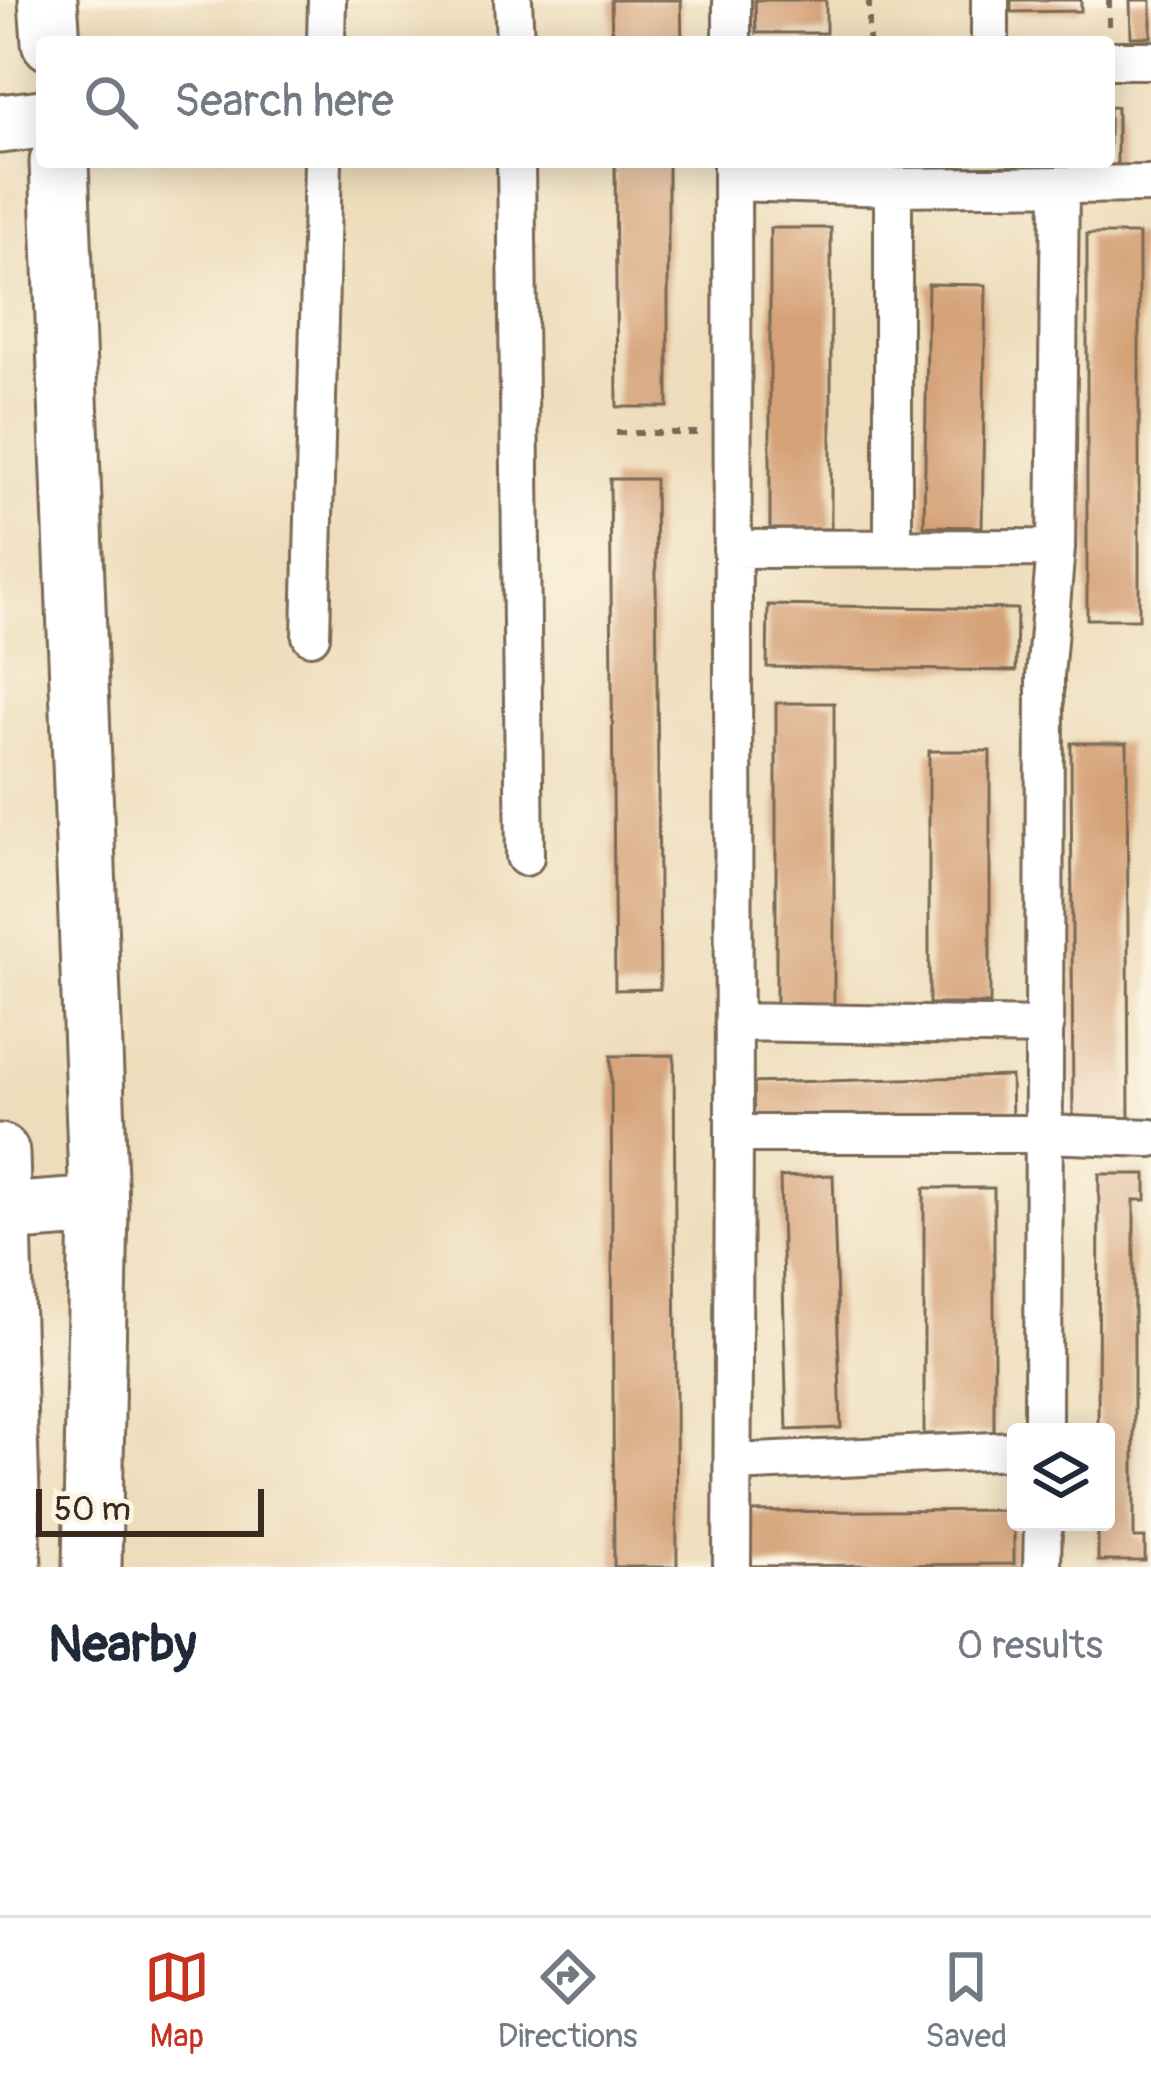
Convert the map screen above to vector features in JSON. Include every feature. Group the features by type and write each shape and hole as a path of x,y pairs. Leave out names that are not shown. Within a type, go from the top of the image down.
{"main road":[{"path":"47,0 50,36"},
{"path":"0,124 36,120"},
{"path":"58,168 99,1206 92,1567"},
{"path":"0,1154 13,1567"},
{"path":"3,1213 99,1206"}],"street":[{"path":"326,36 327,0"},
{"path":"513,0 515,36"},
{"path":"732,0 732,36"},
{"path":"990,0 990,36"},
{"path":"1115,60 1151,60"},
{"path":"311,636 323,168"},
{"path":"517,168 525,857"},
{"path":"732,1567 732,172 893,188 1151,184"},
{"path":"1043,1423 1045,676 1056,548 1060,187"},
{"path":"893,188 893,548"},
{"path":"732,549 1056,548"},
{"path":"734,1022 1045,1027"},
{"path":"734,1134 1151,1138"},
{"path":"733,1463 1007,1450"},
{"path":"1042,1531 1042,1567"}],"path":[{"path":"868,0 869,36"},
{"path":"1108,36 1109,0"},
{"path":"616,433 732,433"}],"building":[{"path":"611,0 681,0 682,36 612,36"},
{"path":"755,0 826,0 826,33 756,33"},
{"path":"1011,0 1081,0 1081,11 1011,12"},
{"path":"1130,0 1151,0 1151,37 1131,37"},
{"path":"1115,107 1117,107 1115,166"},
{"path":"615,168 668,168 668,407 617,407"},
{"path":"770,228 831,228 831,529 770,529"},
{"path":"1087,234 1139,234 1139,619 1087,619"},
{"path":"928,284 986,285 982,527 924,526"},
{"path":"610,479 655,479 660,989 615,990"},
{"path":"768,605 1017,609 1016,671 767,667"},
{"path":"776,703 834,703 834,1008 776,1008"},
{"path":"1071,743 1127,743 1129,1123 1073,1123"},
{"path":"929,751 990,751 990,1004 929,1004"},
{"path":"674,1055 677,1567 614,1567 611,1056"},
{"path":"1011,1076 1012,1122 748,1129 746,1083"},
{"path":"1099,1174 1146,1174 1146,1200 1134,1200 1134,1538 1145,1538 1145,1561 1098,1561 1098,1531 1115,1531 1115,1423 1098,1423"},
{"path":"833,1175 841,1428 787,1430 780,1177"},
{"path":"924,1188 994,1188 994,1434 924,1434"},
{"path":"1007,1510 1007,1531 1014,1531 1014,1564 743,1566 743,1512"}]}
